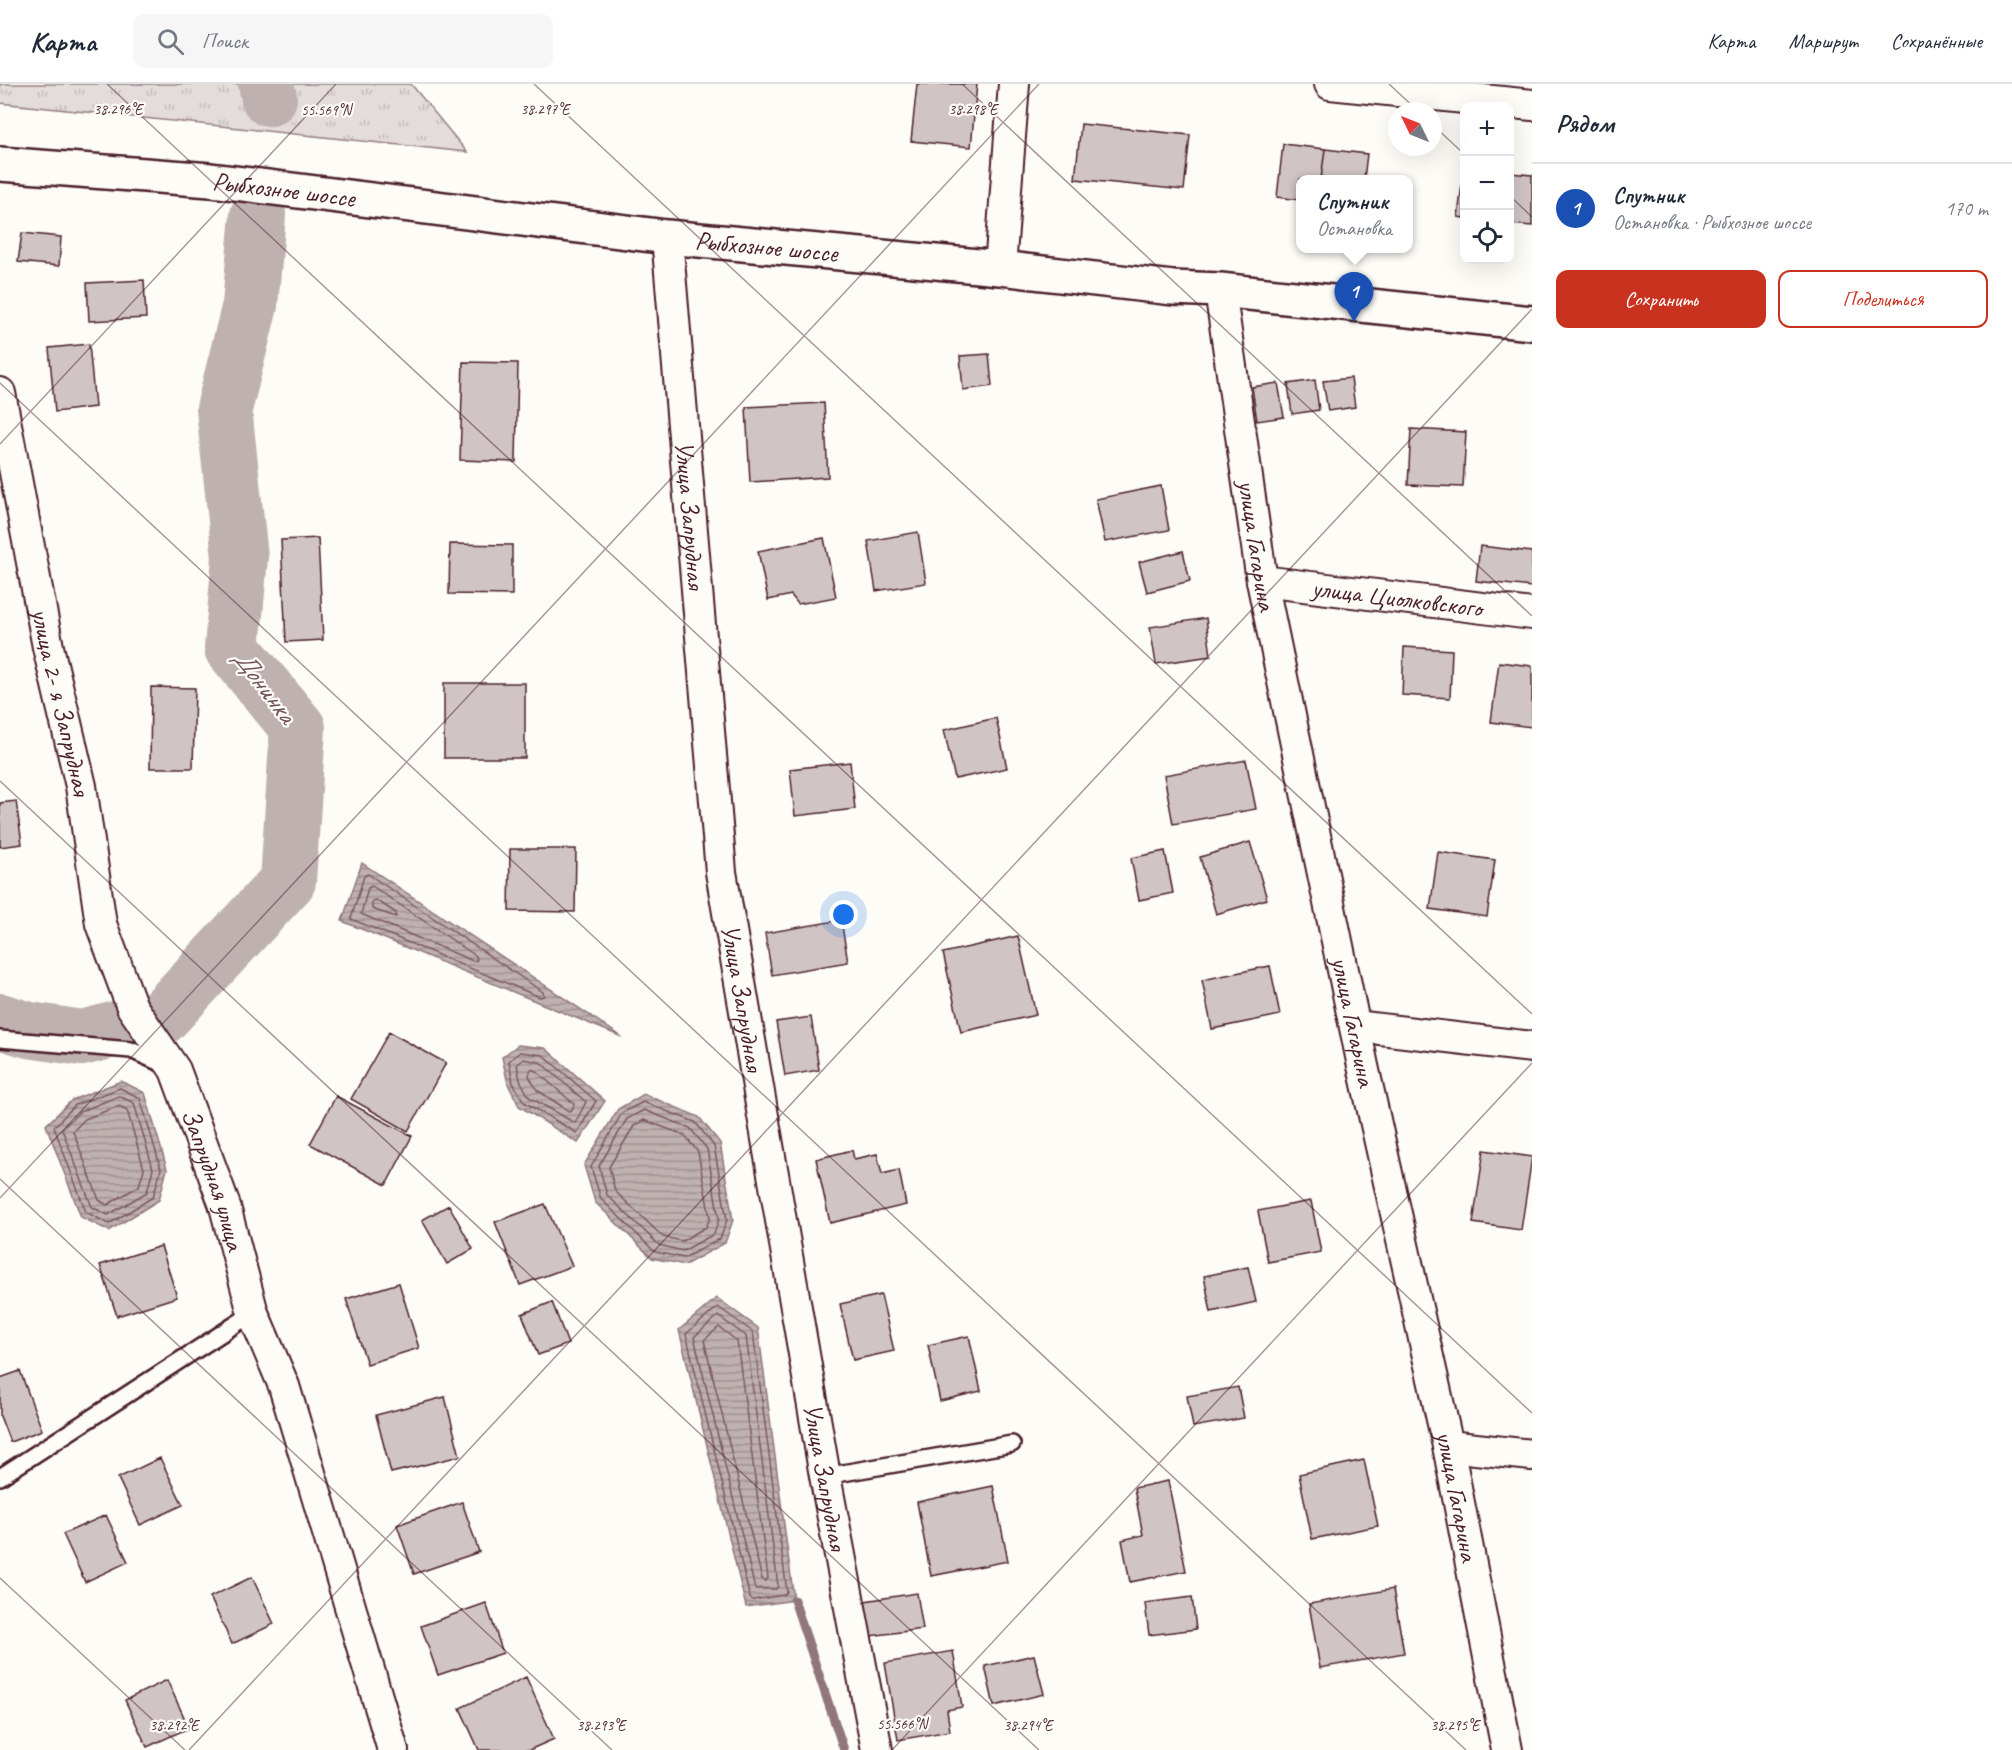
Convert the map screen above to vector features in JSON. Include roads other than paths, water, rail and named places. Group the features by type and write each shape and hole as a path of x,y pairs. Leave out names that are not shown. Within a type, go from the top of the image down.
{"street":[{"path":"1000,268 1014,84"},
{"path":"1330,84 1368,86 1532,105"},
{"name":"Рыбхозное шоссе","path":"0,164 212,180 667,237 1000,268 1173,288 1220,290 1532,323"},
{"name":"Улица Запрудная","path":"667,237 721,872 825,1476 877,1750"},
{"name":"улица Гагарина","path":"1220,290 1262,581 1355,1026 1448,1446 1507,1750"},
{"name":"улица 2- я Запрудная","path":"0,393 48,647 81,786 101,924 132,1007 168,1061"},
{"name":"улица Циолковского","path":"1262,581 1532,614"},
{"path":"1355,1026 1532,1047"},
{"name":"Запрудная улица","path":"168,1061 224,1203 253,1313 284,1386 393,1750"},
{"path":"1448,1446 1532,1455"}],"lane":[{"path":"0,1040 131,1050 168,1061"},
{"path":"0,1477 253,1313"},
{"path":"825,1476 1012,1444"}],"water":[{"path":"362,863 622,1037 342,921"},
{"path":"518,1045 545,1048 605,1101 578,1143 519,1106 508,1084 502,1057"},
{"path":"121,1081 145,1093 167,1169 159,1200 109,1231 81,1217 46,1125 72,1100"},
{"path":"644,1094 699,1117 720,1143 733,1220 725,1243 685,1265 652,1258 595,1202 584,1165 618,1109"},
{"path":"717,1298 758,1328 794,1600 746,1607 679,1330"}],"waterway":[{"name":"Донинка","path":"266,84 269,98"},
{"name":"Донинка","path":"0,1021 29,1030 82,1038 162,1017 288,881 298,728 232,648 240,557 224,409 250,305 258,215"},
{"path":"794,1600 844,1750"}],"place":[{"name":"Спутник","path":"1354,322"}]}
